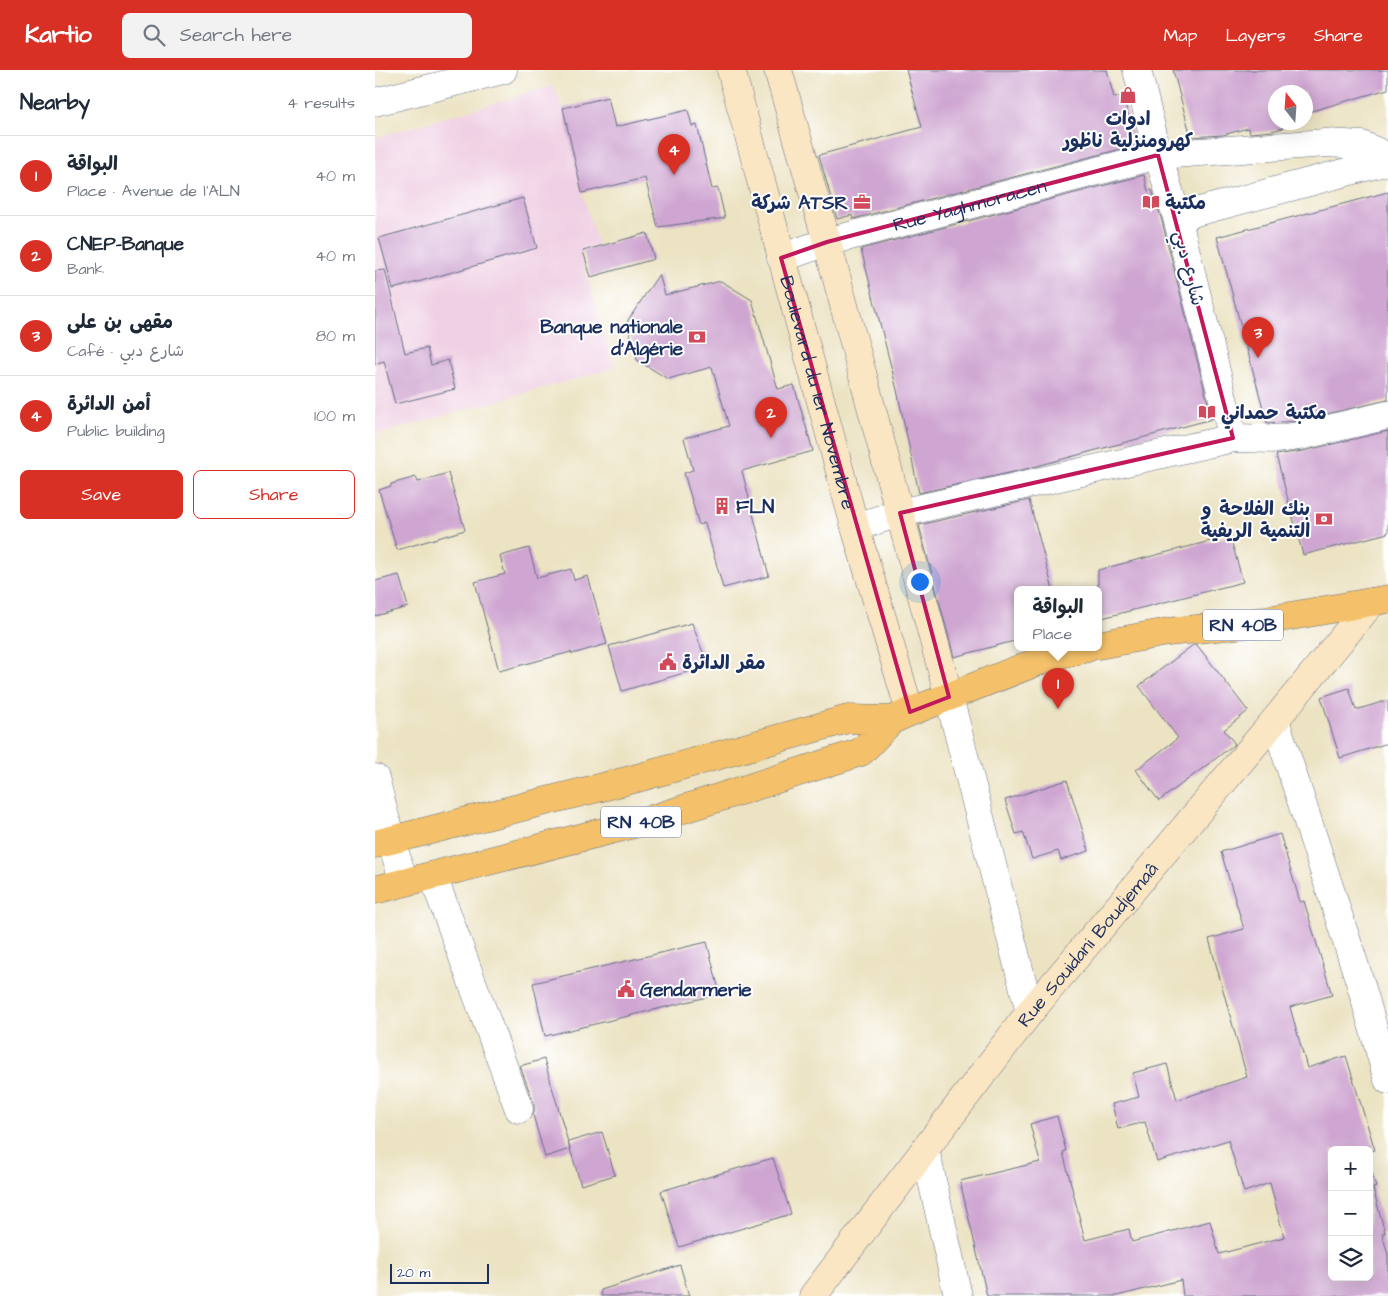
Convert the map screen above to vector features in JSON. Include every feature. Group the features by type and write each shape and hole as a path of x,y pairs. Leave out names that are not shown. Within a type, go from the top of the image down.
{"main road":[{"name":"Boulevard du 1er Novembre","path":"731,70 855,527 901,716"},
{"path":"778,70 827,242 949,697"},
{"name":"RN 40B","path":"1102,644 1168,632 1245,624 1380,600"},
{"name":"Rue Souidani Boudjemaâ","path":"813,1296 1030,1012 1275,720 1380,600"},
{"name":"RN 40B","path":"383,842 634,779 848,719 901,716 1052,656 1074,651"},
{"name":"RN 40B","path":"375,890 647,821 861,752 901,716"},
{"path":"634,779 647,821"}],"street":[{"path":"375,102 471,74 503,70"},
{"name":"شارع دبي","path":"1137,70 1158,155 1177,217 1233,438"},
{"name":"Rue Yaghmoracen","path":"781,258 827,242 1158,155 1326,143 1362,145 1388,157"},
{"path":"1177,217 1388,162"},
{"path":"855,527 900,513 1233,438 1277,439 1299,436 1388,415"},
{"path":"949,697 1030,1012"},
{"path":"1275,720 1361,985 1388,1080"},
{"path":"375,778 383,842 404,882"},
{"path":"433,876 519,1109"},
{"path":"925,1149 958,1296"}],"highlighted area":[{"path":"1158,155 1233,438 900,513 949,697 910,712 781,258 827,242"}],"shaded area":[{"path":"553,86 563,108 582,193 598,244 580,252 614,368 375,435 375,138"}],"building":[{"path":"906,70 1107,70 1114,98 1123,96 1136,145 853,219 852,215 837,219 819,155 922,127"},
{"path":"1173,70 1388,70 1388,89 1313,111 1313,85 1268,85 1268,130 1276,130 1250,133 1248,128 1223,135 1191,137"},
{"path":"608,97 615,127 688,110 692,126 697,125 712,189 718,188 725,218 658,227 645,178 582,193 563,108"},
{"path":"1144,175 1148,191 1152,190 1162,221 1212,419 1022,470 919,493 897,390 861,249"},
{"path":"1388,192 1388,400 1296,421 1267,423 1217,237"},
{"path":"523,198 537,248 393,289 379,238"},
{"path":"647,233 654,259 591,277 583,251"},
{"path":"385,270 405,353 427,348 431,365 448,360 455,389 395,404 384,361 375,364 375,271"},
{"path":"659,274 665,295 721,281 752,300 778,389 794,385 813,451 742,471 769,576 723,588 705,523 699,525 684,473 693,470 684,438 729,426 712,367 668,379 637,360 627,322"},
{"path":"1388,431 1388,533 1303,555 1276,455 1303,451"},
{"path":"448,473 465,530 397,550 379,490 391,486 391,484 416,477 418,482"},
{"path":"1029,500 1052,586 1014,586 1014,641 954,657 919,525"},
{"path":"1230,536 1243,582 1102,618 1102,586 1098,586 1098,570"},
{"path":"529,548 537,578 571,569 574,580 588,576 607,644 499,671 475,582 505,574 500,556"},
{"path":"399,575 408,607 375,616 375,581"},
{"path":"692,623 708,666 622,691 609,646"},
{"path":"1193,645 1197,645 1248,711 1224,730 1235,744 1159,801 1136,770 1178,738 1139,686"},
{"path":"1349,688 1356,710 1388,700 1388,743 1340,758 1321,697"},
{"path":"1067,780 1089,851 1061,860 1058,851 1032,859 1023,832 1016,834 1005,800"},
{"path":"1280,834 1300,902 1304,901 1332,995 1290,1007 1307,1068 1346,1056 1375,1150 1373,1151 1373,1146 1328,1146 1328,1281 1373,1281 1373,1188 1385,1233 1382,1233 1388,1255 1388,1296 1183,1296 1181,1280 1117,1296 987,1296 960,1181 1040,1162 1030,1124 1057,1116 1066,1151 1063,1152 1085,1240 1129,1229 1132,1242 1210,1221 1219,1254 1284,1237 1270,1183 1244,1192 1228,1140 1157,1162 1145,1122 1118,1129 1112,1104 1139,1097 1133,1073 1167,1064 1177,1100 1247,1077 1209,939 1244,929 1221,852"},
{"name":"Gendarmerie","path":"707,942 720,994 545,1036 533,983"},
{"path":"544,1059 570,1149 545,1157 533,1115 534,1104 520,1066"},
{"path":"602,1132 615,1175 581,1185 568,1142"},
{"path":"773,1158 791,1214 679,1247 661,1191"},
{"path":"1373,1176 1376,1187 1373,1188"},
{"path":"680,1265 689,1296 601,1296 601,1290"}],"place":[{"name":"ادوات كهرومنزلية ناظور","path":"1128,95"},
{"name":"أمن الدائرة","path":"674,175"},
{"name":"شركة ATSR","path":"862,202"},
{"name":"مكتبة","path":"1151,202"},
{"name":"Banque nationale d'Algérie","path":"697,337"},
{"name":"مقهى بن على","path":"1258,358"},
{"name":"مكتبة حمداني","path":"1207,412"},
{"name":"CNEP-Banque","path":"771,438"},
{"name":"FLN","path":"722,506"},
{"name":"بنك الفلاحة و التنمية الريفية","path":"1324,519"},
{"name":"مقر الدائرة","path":"668,662"},
{"name":"البواقة","path":"1058,709"},
{"name":"Gendarmerie","path":"626,989"}]}
